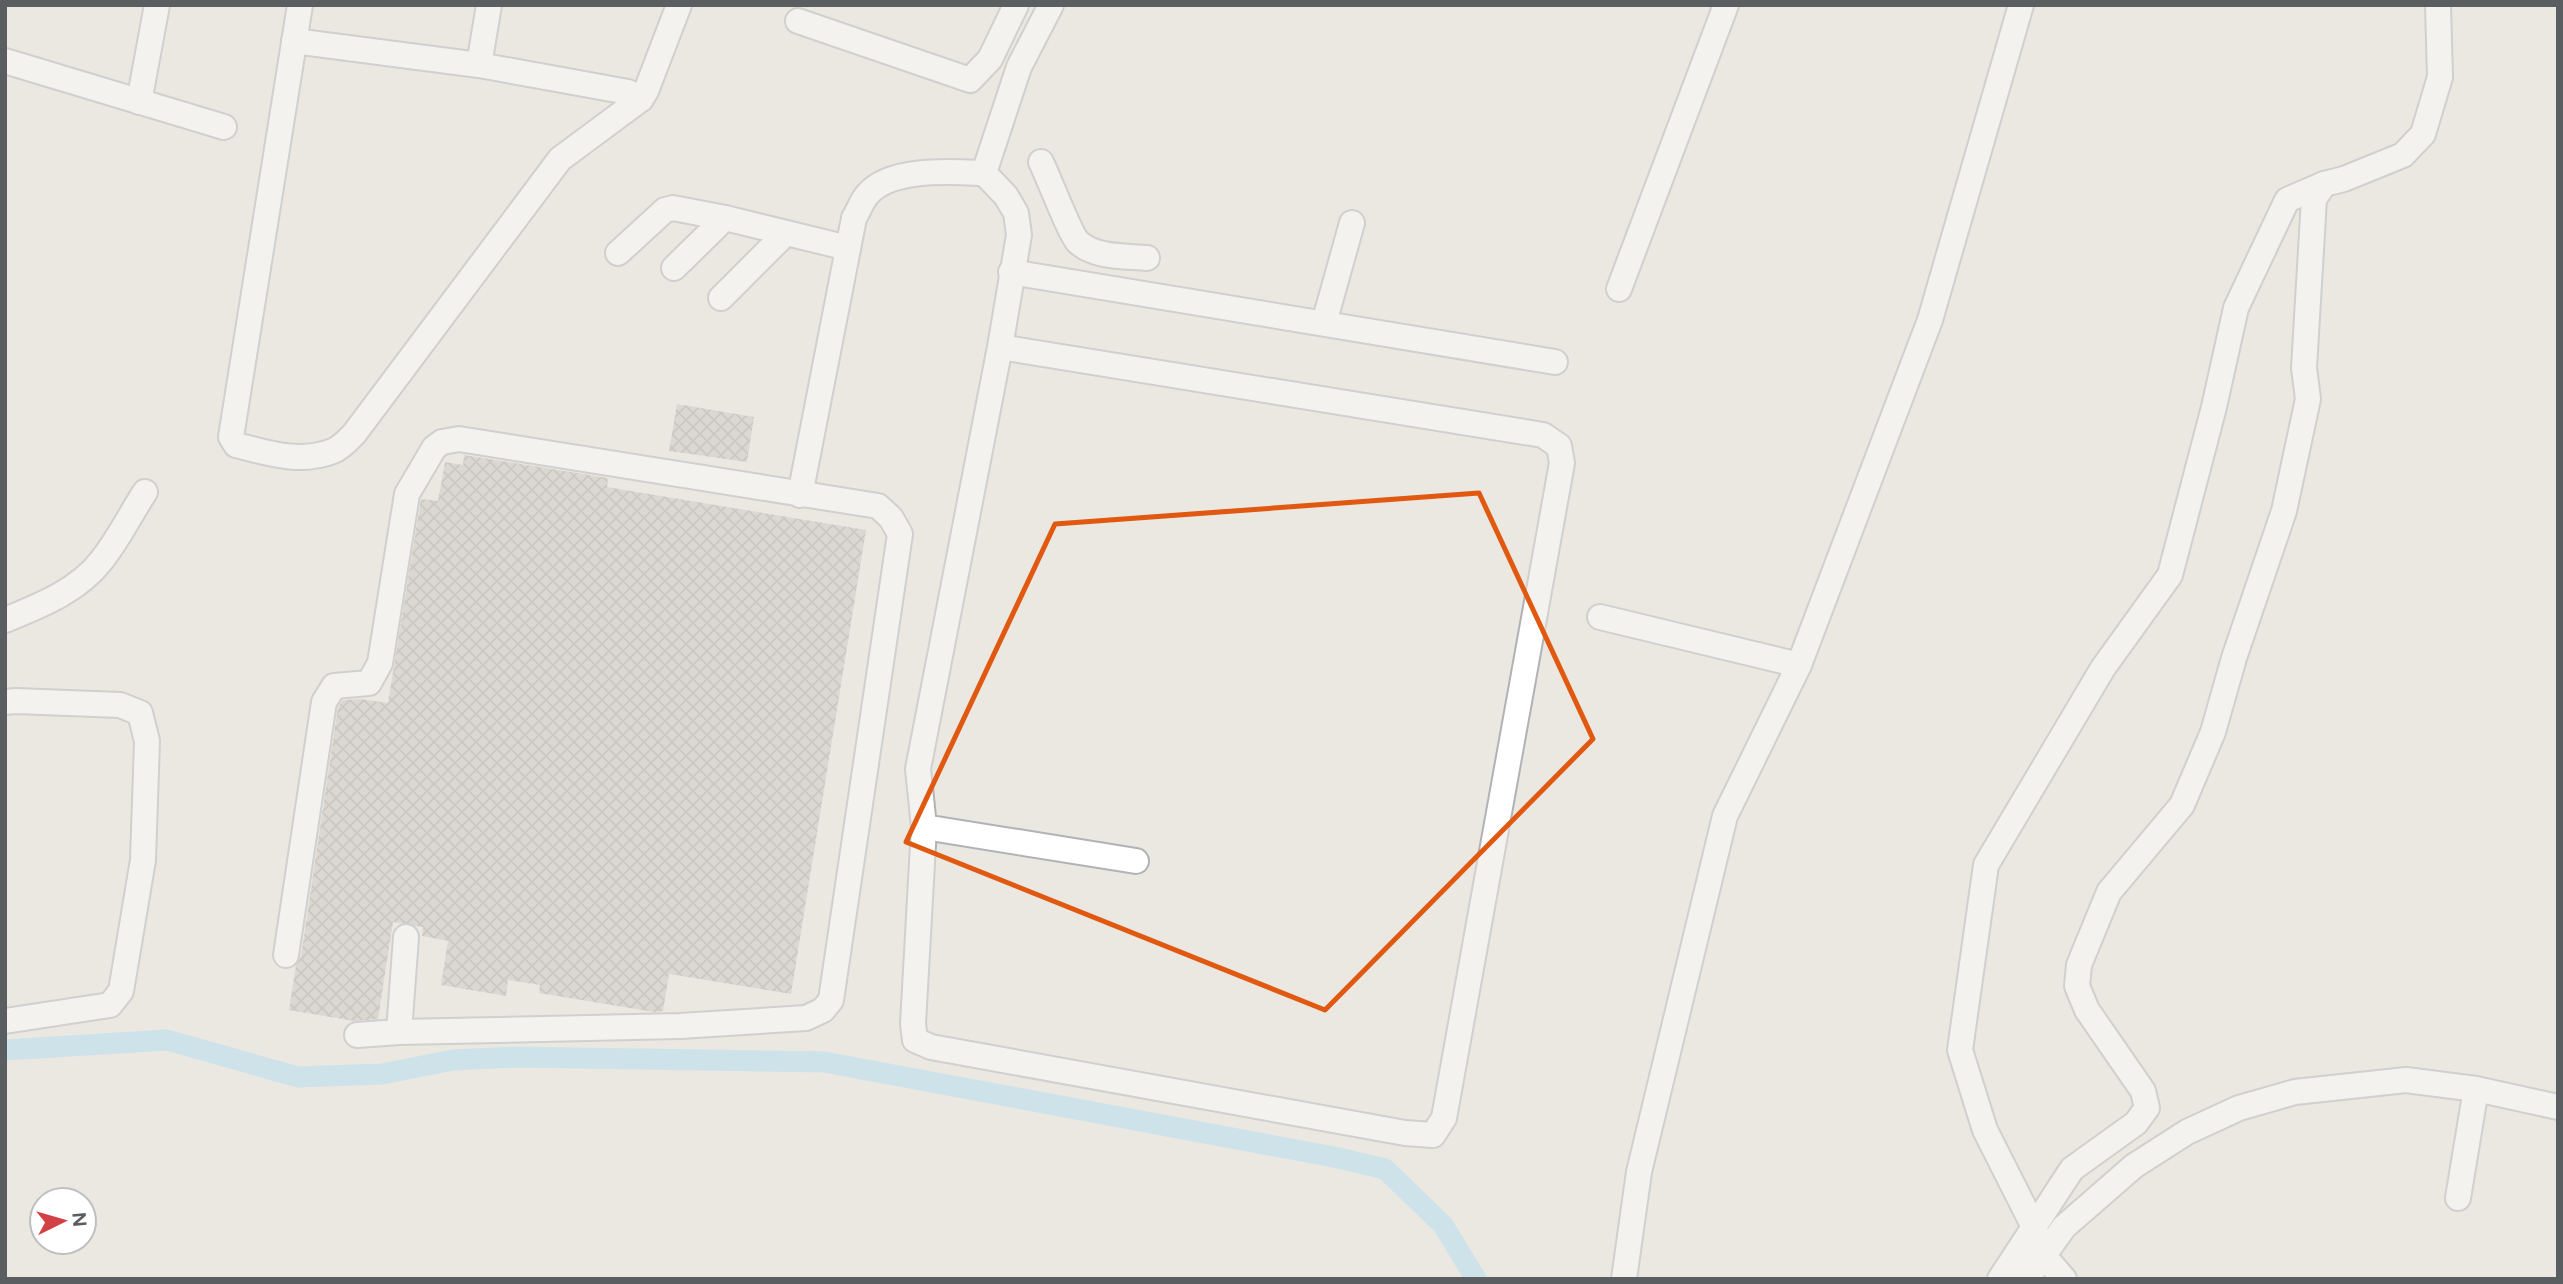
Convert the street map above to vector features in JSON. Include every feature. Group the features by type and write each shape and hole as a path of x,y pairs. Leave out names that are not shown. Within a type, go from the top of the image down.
{"street":[{"path":"139,102 157,5"},
{"path":"300,5 231,437 236,445 288,458 313,456 335,450 354,434 560,159 641,99 679,5"},
{"path":"479,65 489,5"},
{"path":"798,21 970,80 990,59 1016,5"},
{"path":"984,173 1019,67 1051,5"},
{"path":"1619,289 1726,5"},
{"path":"1625,1279 1639,1172 1725,816 1799,665 1930,320 2021,5"},
{"path":"2064,1279 2044,1256 2034,1227 1985,1130 1960,1050 1986,865 2103,668 2169,575 2214,407 2236,308 2287,200 2403,155 2423,134 2440,77 2438,5"},
{"path":"294,41 479,65 628,92 641,99"},
{"path":"5,61 224,127"},
{"path":"1041,162 1077,241 1090,250 1147,258"},
{"path":"800,495 854,218 868,194 882,183 938,171 984,173 1006,196 1016,213 1019,235 1000,347 918,769 924,827 913,1024 915,1040 931,1047 1405,1133 1433,1135 1444,1118 1562,463 1559,446 1543,435 1000,347"},
{"path":"2000,1279 2071,1169 2136,1123 2147,1108 2143,1091 2087,1010 2077,986 2079,965 2109,892 2182,805 2213,732 2234,658 2284,511 2308,399 2304,368 2314,200 2324,184"},
{"path":"618,253 665,210 673,208 848,248"},
{"path":"674,268 725,218"},
{"path":"1324,324 1352,223"},
{"path":"721,298 786,233"},
{"path":"1084,284 1090,250"},
{"path":"1012,272 1555,362"},
{"path":"286,955 324,702 334,686 369,683 380,663 407,494 434,448 442,442 459,439 878,506 891,518 900,534 831,1000 823,1010 806,1017 680,1026 357,1035"},
{"path":"5,620 52,600 101,562 145,492"},
{"path":"1601,617 1799,665"},
{"path":"5,702 120,705 140,713 148,741 142,860 121,991 110,1005 5,1021"},
{"path":"924,827 1136,861"},
{"path":"399,1032 406,937"},
{"path":"2027,1279 2064,1227 2134,1166 2187,1132 2239,1108 2295,1092 2406,1080 2476,1089 2558,1107"},
{"path":"2458,1198 2476,1089"}],"highlighted area":[{"path":"1479,493 1593,739 1325,1010 906,842 1055,524"}],"building":[{"path":"677,404 754,417 747,462 669,451"},
{"path":"464,455 608,478 607,487 866,530 791,994 669,974 663,1011 654,1012 539,993 540,985 508,980 506,996 441,985 448,941 422,936 423,927 393,922 378,1019 354,1021 289,1010 296,965 301,957 338,707 343,700 360,699 388,703 421,499 438,501 445,462 463,465"}],"waterway":[{"path":"5,1050 167,1040 298,1077 382,1074 453,1060 516,1057 824,1062 1334,1157 1385,1169 1443,1225 1476,1279"}]}
